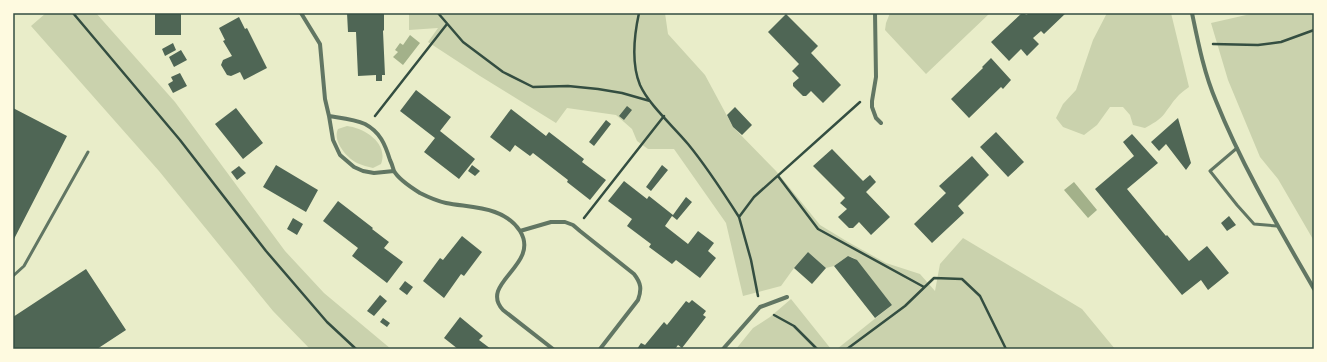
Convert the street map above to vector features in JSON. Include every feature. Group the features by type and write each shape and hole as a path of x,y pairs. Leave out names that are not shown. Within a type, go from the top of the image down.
{"street":[{"path":"301,13 320,44 325,99 333,140 340,155 345,161 363,171 374,173 394,171"},
{"path":"875,13 876,77 872,107 876,118 881,123"},
{"path":"1192,13 1200,48 1215,100 1237,148 1277,226 1314,289"},
{"path":"329,116 354,120 374,130 382,138 386,146 394,171 399,177 419,192 444,202 500,214 515,224 524,240 524,248 522,256 497,290 497,302 503,310 553,349"},
{"path":"520,231 558,221 573,225 639,279 641,293 638,300 600,349"},
{"path":"723,349 760,307 787,297"}],"lane":[{"path":"1237,148 1210,171 1254,224 1277,226"},
{"path":"13,276 24,266 88,152"}],"path":[{"path":"73,13 180,140 271,257 327,322 356,349"},
{"path":"438,13 463,42 502,72 533,87 568,86 598,89 650,101"},
{"path":"638,13 634,50 640,85 650,101 694,152 739,217 751,260 760,307 794,326 817,349"},
{"path":"374,118 447,24"},
{"path":"1213,44 1258,45 1281,42 1314,30"},
{"path":"739,217 754,197 848,114"},
{"path":"584,218 664,116"},
{"path":"778,176 818,229 924,287"},
{"path":"847,349 905,306 934,278 962,279 980,296 1006,349"}],"shaded area":[{"path":"46,13 96,13 175,102 285,251 324,293 391,349 310,349 273,311 159,171 31,26"},
{"path":"409,13 665,13 668,34 705,75 733,127 776,171 820,225 886,263 920,274 935,291 940,264 963,238 1082,309 1115,349 837,349 892,305 854,258 848,256 834,266 826,268 808,252 781,286 743,296 726,223 674,149 648,149 637,141 632,129 616,115 567,108 556,123 428,42 438,28 409,30"},
{"path":"890,13 990,13 926,74 885,30"},
{"path":"1107,13 1171,13 1189,87 1178,96 1161,118 1145,128 1133,125 1130,115 1123,107 1110,107 1097,125 1084,135 1063,127 1056,118 1063,104 1076,90 1093,40"},
{"path":"1255,13 1314,13 1314,241 1278,179 1260,157 1228,80 1211,23"},
{"path":"410,35 420,43 403,65 393,57 398,52 395,50 400,43 403,45"},
{"path":"347,126 354,127 367,133 378,143 383,156 381,164 373,168 367,167 353,161 345,153 339,144 337,134 338,129"},
{"path":"1074,182 1097,210 1088,218 1064,190"},
{"path":"791,299 831,349 736,349 753,328 770,317"}],"building":[{"path":"155,13 181,13 181,35 155,35"},
{"path":"347,13 384,13 383,31 385,75 382,75 382,81 376,81 376,75 358,76 356,32 348,32"},
{"path":"1022,13 1027,15 1028,13 1066,13 1044,34 1041,31 1033,38 1039,44 1027,56 1021,49 1009,61 991,42"},
{"path":"786,14 818,46 811,53 841,85 823,103 811,91 806,96 803,96 793,86 793,83 799,78 792,71 799,64 768,32"},
{"path":"239,17 245,29 247,28 267,68 244,80 240,72 231,76 227,75 221,65 223,60 232,56 223,41 225,40 219,28"},
{"path":"173,43 176,50 165,56 162,49"},
{"path":"181,50 187,60 174,67 169,57"},
{"path":"991,58 1011,80 1003,89 1001,87 969,118 951,99 983,68 982,67"},
{"path":"180,73 187,86 173,93 168,84 173,81 171,77"},
{"path":"416,90 451,117 440,131 475,159 459,179 424,152 435,138 400,111"},
{"path":"627,106 632,110 624,120 619,116"},
{"path":"735,107 752,125 742,135 733,127 727,115"},
{"path":"13,108 67,136 13,241"},
{"path":"236,108 263,143 243,159 215,124"},
{"path":"511,109 546,136 549,132 584,159 582,162 606,180 590,200 567,182 568,180 533,153 530,156 515,145 510,152 490,137"},
{"path":"1178,118 1191,163 1186,170 1166,144 1159,151 1151,142"},
{"path":"606,120 611,124 594,146 589,142"},
{"path":"996,132 1024,162 1008,177 980,147"},
{"path":"1132,134 1158,163 1127,189 1189,261 1207,246 1229,273 1208,290 1201,280 1182,295 1095,189 1134,156 1123,142"},
{"path":"832,149 863,181 870,175 876,182 866,192 890,217 871,235 859,222 853,228 849,228 838,217 847,209 840,203 845,198 813,166"},
{"path":"972,156 989,175 958,206 964,213 932,243 914,224 946,193 939,186"},
{"path":"276,165 318,190 306,212 263,187"},
{"path":"472,165 480,171 475,176 468,171"},
{"path":"662,165 668,170 651,191 646,187"},
{"path":"239,166 246,173 237,180 231,172"},
{"path":"624,181 647,199 649,196 673,215 686,197 692,202 677,220 672,216 665,226 688,244 698,231 714,243 708,251 716,258 700,278 676,260 672,264 649,247 651,244 627,226 632,219 608,201"},
{"path":"338,201 389,242 384,248 403,262 387,283 352,256 358,248 323,221"},
{"path":"1229,216 1236,225 1227,231 1221,223"},
{"path":"293,218 303,224 297,235 287,229"},
{"path":"462,236 482,252 464,276 461,274 444,298 423,281 440,258 443,260"},
{"path":"808,252 826,268 812,284 794,268"},
{"path":"848,256 857,260 892,305 875,318 834,266"},
{"path":"86,269 126,330 97,349 13,349 13,317"},
{"path":"405,281 413,287 407,295 399,289"},
{"path":"380,295 387,301 374,316 367,311"},
{"path":"692,300 706,311 703,315 706,317 682,348 678,345 675,349 637,349 641,343 645,345 664,322 667,325 686,301 689,303"},
{"path":"460,317 483,336 479,340 491,349 458,349 444,338"},
{"path":"383,318 390,323 387,327 380,322"}]}
